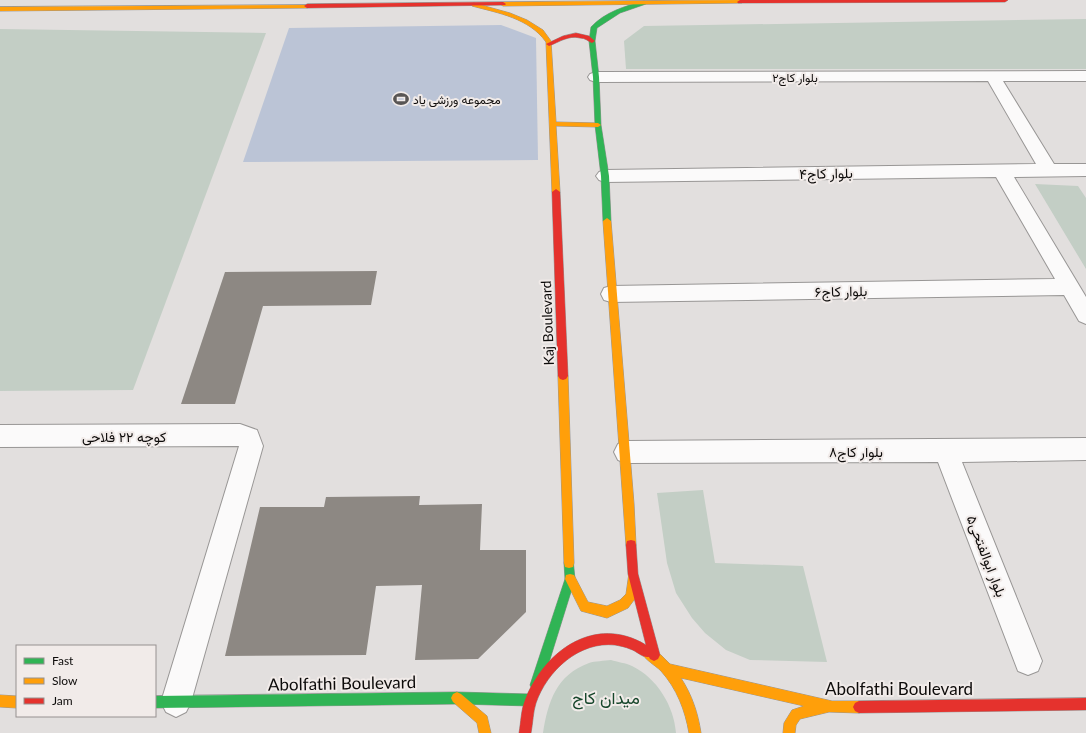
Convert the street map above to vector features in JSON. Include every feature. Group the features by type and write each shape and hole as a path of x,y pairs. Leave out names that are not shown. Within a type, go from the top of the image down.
{"street":[{"path":"0,9 644,2 1006,0"},
{"path":"570,579 585,607 607,612 624,604 631,596 633,574 626,452 611,294 605,176 598,125 596,77 592,41 594,27 603,19 627,7 644,2"},
{"path":"474,4 530,24 540,30 549,44 555,40 573,36 589,37 592,41"},
{"name":"Kaj Boulevard","path":"536,686 557,625 570,579 554,124 549,44"},
{"name":"بلوار کاج۲","path":"596,77 1086,76"},
{"path":"993,77 1048,169"},
{"path":"554,124 598,125"},
{"name":"بلوار کاج۴","path":"605,176 1048,169 1086,170"},
{"path":"1001,170 1086,315"},
{"name":"بلوار کاج۶","path":"611,294 1070,288"},
{"name":"کوچه ۲۲ فلاحی","path":"0,436 240,435 248,438 251,446 166,702"},
{"name":"بلوار کاج۸","path":"626,452 1086,449"},
{"name":"۵بلوار ابوالفتحی","path":"946,451 1028,661"},
{"path":"633,574 654,655"},
{"path":"526,733 530,700 536,686 550,665 568,650 589,641 610,639 633,644 654,655 668,669 685,694 695,733"},
{"name":"Abolfathi Boulevard","path":"668,669 832,707 1086,704"},
{"path":"457,698 483,720 485,733"},
{"name":"Abolfathi Boulevard","path":"166,702 457,698 530,700"},
{"path":"0,702 16,702"},
{"path":"789,733 790,723 796,714 832,707"}],"green space":[{"path":"1086,19 1086,69 626,69 624,41 644,26"},
{"path":"0,29 266,33 133,390 0,391"},
{"path":"1035,184 1078,186 1086,198 1086,269"},
{"path":"703,490 715,563 803,566 827,662 750,660 726,650 705,633 692,618 676,593 667,563 657,493"},
{"name":"میدان کاج","path":"611,660 627,664 641,671 656,685 668,703 675,723 676,733 543,733 551,700 561,682 578,668 589,663"}],"water":[{"name":"مجموعه ورزشی یاد","path":"501,25 536,38 538,160 243,162 289,28"}],"building":[{"path":"377,271 371,305 263,306 235,404 181,404 225,272"},
{"path":"420,496 419,505 482,504 480,550 526,550 526,612 478,659 415,660 422,585 376,586 366,655 225,656 260,507 324,507 326,497"}],"traffic: fast":[{"path":"607,221 605,176 598,125 596,77 592,41 594,27 605,18 630,7 644,3"},
{"path":"536,685 570,579 569,563"},
{"path":"156,702 457,698 530,700"}],"traffic: slow":[{"path":"503,4 740,2"},
{"path":"474,5 508,14 525,21 540,31 549,42 556,192"},
{"path":"0,9 307,6"},
{"path":"554,124 598,125"},
{"path":"607,221 631,545"},
{"path":"563,376 569,563"},
{"path":"570,579 585,607 607,612 624,604 631,596 633,577"},
{"path":"647,652 665,667 680,687 690,710 695,733"},
{"path":"668,669 832,707 859,707"},
{"path":"457,698 483,720 485,733"},
{"path":"0,701 16,702"},
{"path":"789,733 790,723 796,714 825,708"}],"traffic: jam":[{"path":"740,2 1005,0"},
{"path":"307,6 503,4"},
{"path":"549,44 559,39 576,35 592,41"},
{"path":"556,192 563,376"},
{"path":"631,545 633,574 654,655"},
{"path":"525,733 531,700 538,685 547,672 570,650 583,644 598,640 614,639 631,643 647,652"},
{"path":"859,707 1086,704"}],"place":[{"name":"مجموعه ورزشی یاد","path":"401,99"}]}
